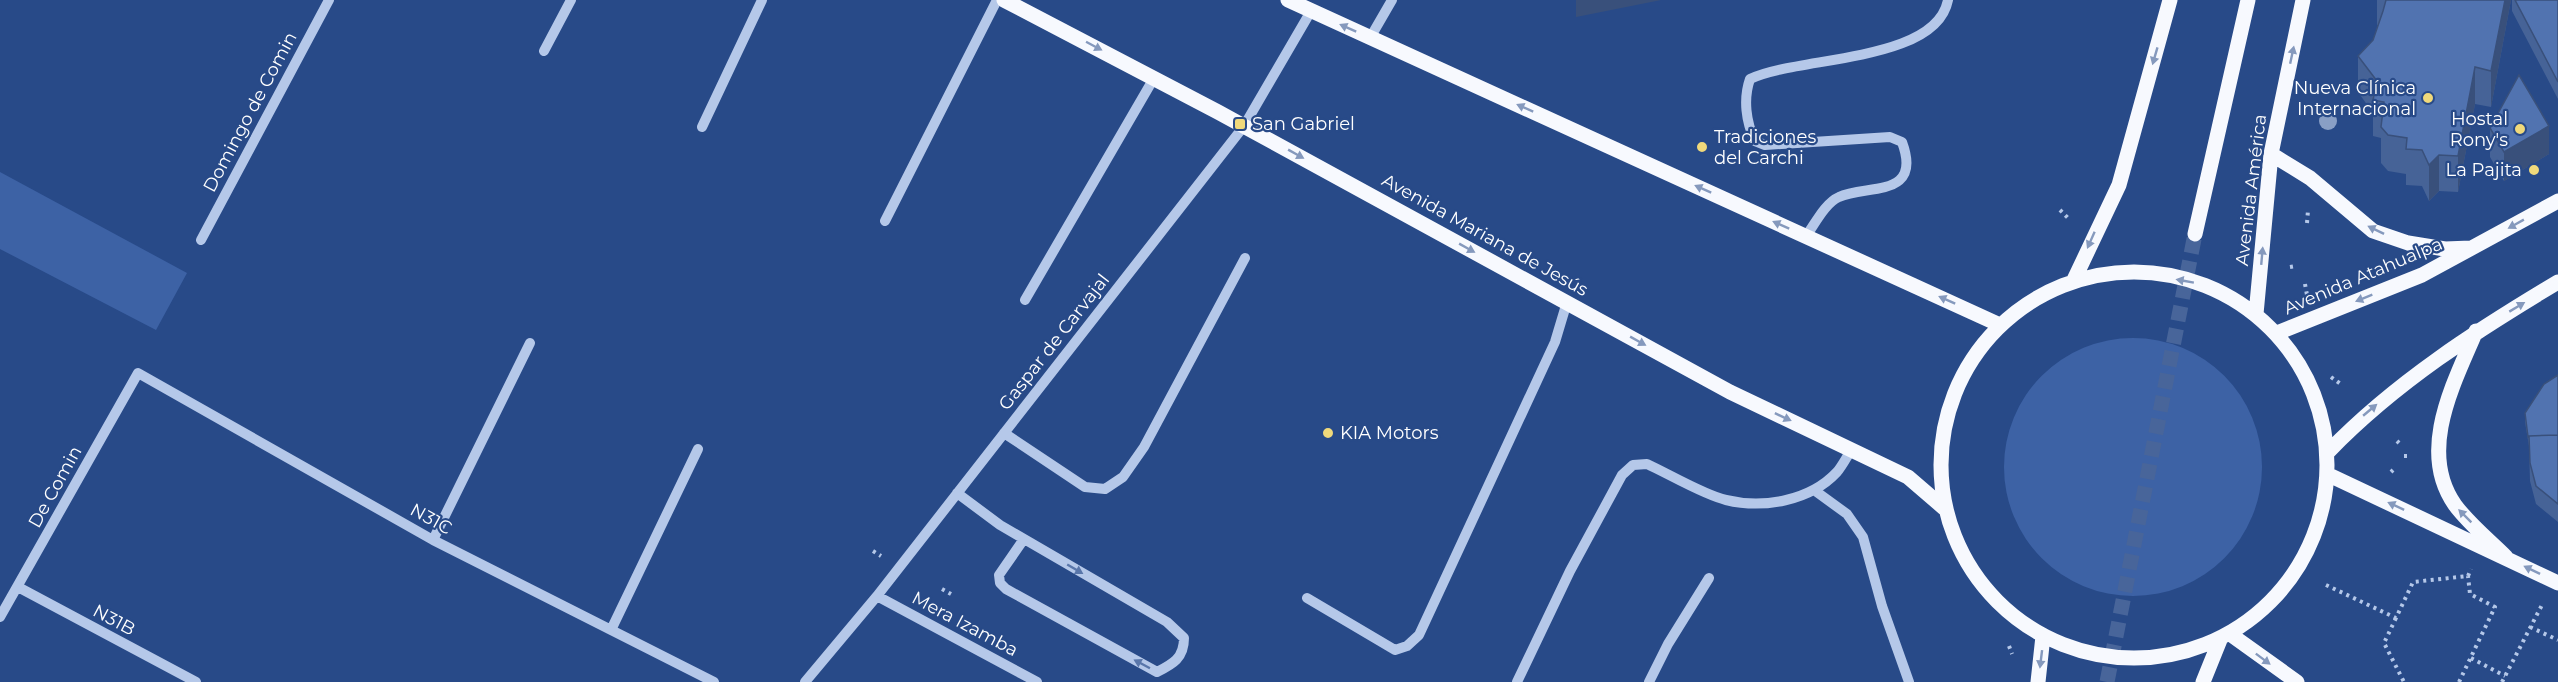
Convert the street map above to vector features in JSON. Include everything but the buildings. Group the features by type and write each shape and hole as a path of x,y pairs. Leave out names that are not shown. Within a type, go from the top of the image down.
{"main road":[{"name":"Avenida Mariana de Jesús","path":"1004,0 1245,126 1731,392 1852,448 1908,477 1944,508"},
{"path":"1288,0 2000,325"},
{"path":"2073,282 2119,185 2170,0"},
{"name":"Avenida América","path":"2195,234 2248,0"},
{"name":"Avenida América","path":"2256,314 2271,154 2304,0"},
{"path":"2271,154 2310,178 2373,231 2445,249 2474,248"},
{"name":"Avenida Atahualpa","path":"2277,333 2422,275 2558,201"},
{"path":"2136,272 2200,283 2256,314 2277,333 2313,387 2329,452 2327,498 2314,539 2294,577 2265,609 2225,637 2162,657 2101,656 2043,636 1998,604 1965,560 1944,508 1940,456 1948,408 1969,364 2000,325 2041,296 2073,282 2136,272"},
{"path":"2329,452 2366,413 2476,331 2558,282"},
{"path":"2476,331 2444,404 2439,448 2444,486 2456,506 2506,557"},
{"path":"2329,475 2558,583"},
{"path":"2038,682 2043,636"},
{"path":"2203,682 2225,637"},
{"path":"2225,637 2297,682"}],"street":[{"name":"Domingo de Comin","path":"201,240 329,0"},
{"path":"544,51 571,0"},
{"path":"702,128 762,0"},
{"path":"885,221 997,0"},
{"path":"1370,38 1392,0"},
{"path":"1806,236 1830,203 1838,197 1879,191 1895,183 1903,175 1906,154 1902,142 1890,137 1765,145 1755,141 1747,114 1746,91 1750,79 1765,71 1855,57 1903,44 1925,30 1946,9 1948,0"},
{"name":"Gaspar de Carvajal","path":"805,682 877,596 1245,126 1311,11"},
{"path":"1025,300 1154,78"},
{"path":"1004,433 1085,487 1106,489 1123,477 1144,447 1245,258"},
{"path":"1307,598 1395,650 1407,646 1419,635 1555,342 1567,302"},
{"path":"433,540 530,343"},
{"name":"N31C","path":"138,373 433,540 714,682"},
{"name":"De Comin","path":"0,617 138,373"},
{"path":"1517,682 1570,571 1622,475 1633,465 1647,464 1725,500 1771,502 1792,499 1814,490 1838,471 1852,448"},
{"path":"611,630 698,450"},
{"path":"1814,490 1847,514 1863,537 1882,606 1909,682"},
{"path":"957,493 1024,539 1167,622 1184,638 1184,650 1174,664 1157,672 1006,589 1000,583 999,575 1024,539"},
{"path":"1649,682 1668,644 1709,578"},
{"name":"N31B","path":"18,587 196,682"},
{"name":"Mera Izamba","path":"877,596 1037,682"}],"path":[{"path":"2060,210 2068,218"},
{"path":"2290,267 2296,266"},
{"path":"2331,377 2342,385"},
{"path":"2404,456 2410,456"},
{"path":"2459,682 2495,607 2470,594 2468,576 2472,565"},
{"path":"2404,682 2384,644 2413,582 2468,576"},
{"path":"2326,585 2396,618"},
{"path":"942,589 951,594"},
{"path":"2502,682 2545,601"},
{"path":"2530,627 2558,640"},
{"path":"2009,646 2012,654"},
{"path":"2471,658 2505,676"}],"shaded area":[{"path":"0,172 187,273 156,330 0,249"},
{"path":"2120,338 2146,338 2171,343 2194,353 2215,367 2233,385 2247,406 2257,429 2262,467 2257,505 2247,528 2233,549 2215,567 2194,581 2171,591 2146,596 2120,596 2095,591 2072,581 2051,567 2033,549 2019,528 2009,505 2004,480 2004,454 2009,429 2019,406 2033,385 2051,367 2072,353 2095,343"}],"tunnel":[{"path":"2107,682 2195,234"}],"place":[{"name":"Nueva Clínica Internacional","path":"2428,98"},
{"name":"San Gabriel","path":"1240,124"},
{"name":"Hostal Rony's","path":"2520,129"},
{"name":"Tradiciones del Carchi","path":"1702,147"},
{"name":"La Pajita","path":"2534,170"},
{"name":"KIA Motors","path":"1328,433"}]}
